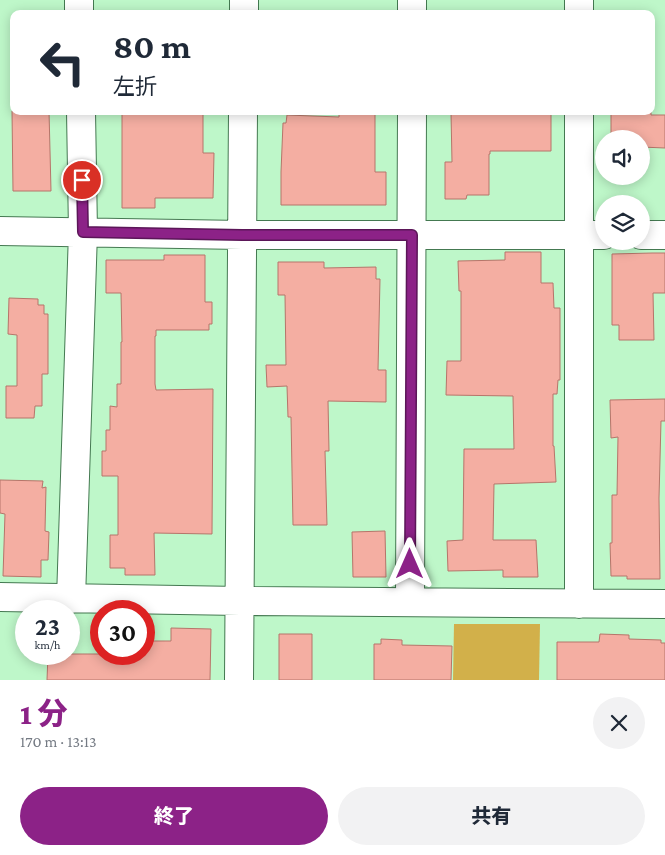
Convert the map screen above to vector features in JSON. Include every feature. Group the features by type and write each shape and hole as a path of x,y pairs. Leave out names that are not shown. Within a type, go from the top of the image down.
{"street":[{"path":"71,599 83,232 81,115"},
{"path":"239,680 243,115"},
{"path":"410,602 412,115"},
{"path":"579,115 592,235 579,604"},
{"path":"0,231 242,235 592,235"},
{"path":"650,235 665,235"},
{"path":"0,597 240,602 665,604"}],"shaded area":[{"path":"454,624 540,624 539,680 453,680"}],"building":[{"path":"12,115 49,115 51,191 13,191"},
{"path":"122,115 203,115 203,153 214,153 213,198 155,198 155,208 122,208"},
{"path":"287,115 339,117 339,115 375,115 375,172 386,172 386,205 281,205 283,123 286,123"},
{"path":"451,115 551,115 551,151 490,151 489,195 467,195 466,199 445,199 445,162 452,162"},
{"path":"611,115 665,115 665,148 650,147 650,130 611,130"},
{"path":"505,252 541,252 541,283 553,283 554,308 560,308 560,380 558,380 557,394 553,394 553,446 556,482 494,484 493,540 536,540 538,577 503,577 503,570 448,571 447,541 463,540 464,449 514,449 513,396 446,395 447,361 461,361 461,291 459,291 458,261 505,260"},
{"path":"665,253 665,293 653,293 654,340 619,340 619,325 612,325 612,254"},
{"path":"164,255 205,255 205,302 212,302 212,324 209,324 209,330 156,330 155,384 156,390 213,389 212,534 154,533 155,575 125,575 125,568 110,568 110,535 118,535 118,476 102,476 102,451 106,451 106,430 110,430 110,406 117,407 117,384 121,384 122,342 121,293 106,293 106,260 164,260"},
{"path":"278,262 324,262 324,268 376,267 376,279 380,279 378,370 386,370 386,402 328,401 329,451 325,451 327,525 293,525 291,417 288,417 287,386 267,387 266,365 286,365 285,295 278,295"},
{"path":"9,298 38,299 38,305 44,305 44,314 48,314 48,374 42,374 42,406 35,406 34,418 6,418 6,386 17,386 17,335 8,334"},
{"path":"665,399 665,421 661,421 659,498 660,579 627,579 627,576 611,576 612,495 617,495 618,437 611,438 610,400"},
{"path":"0,480 43,481 42,488 46,487 45,531 49,532 48,560 41,560 41,577 3,576 5,514 0,513"},
{"path":"385,531 386,577 353,577 352,532"},
{"path":"171,628 211,629 210,680 47,680 48,665 80,665 80,654 90,654 90,665 155,665 155,641 171,641"},
{"path":"279,634 312,634 312,680 279,680"},
{"path":"600,634 629,635 629,639 661,640 661,643 665,643 665,680 557,680 557,642 599,642"},
{"path":"381,639 402,640 402,645 452,646 451,680 374,680 374,644 381,644"}],"route":[{"path":"82,180 83,232 242,235 412,235 410,564"}]}
